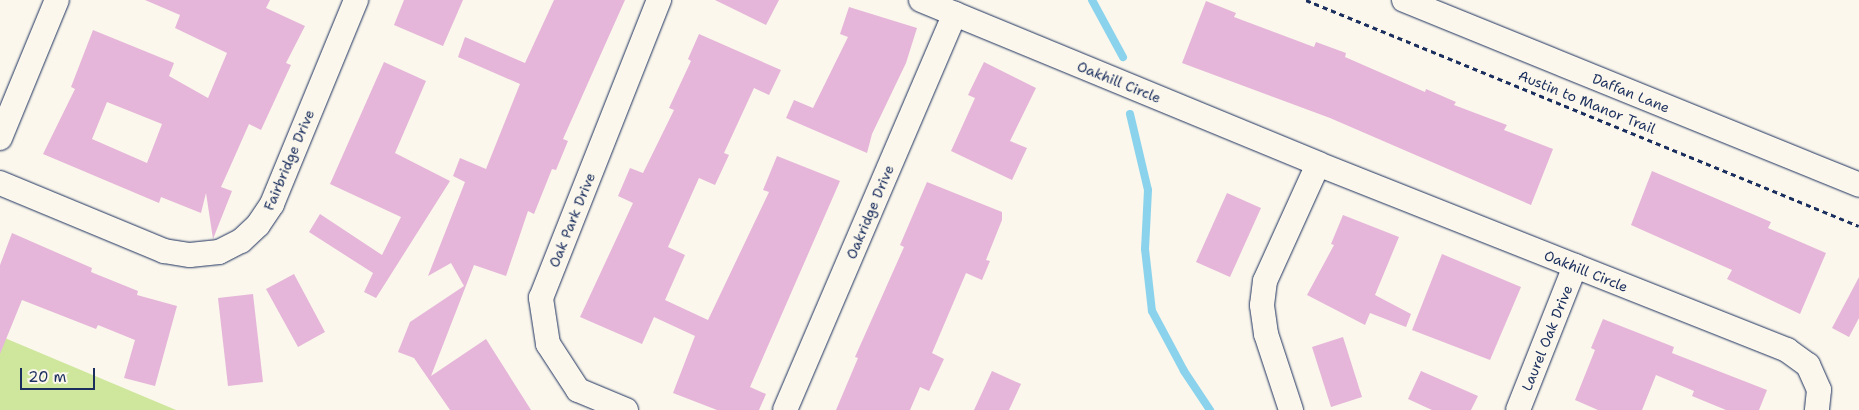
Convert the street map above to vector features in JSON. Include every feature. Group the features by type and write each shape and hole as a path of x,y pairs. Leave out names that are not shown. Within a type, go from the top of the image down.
{"street":[{"path":"0,138 57,0"},
{"name":"Fairbridge Drive","path":"0,183 164,251 190,256 219,252 241,241 258,225 272,204 356,0"},
{"name":"Oak Park Drive","path":"626,410 578,390 548,344 541,298 659,0"},
{"name":"Oakhill Circle","path":"921,0 1318,164 1787,350 1808,365 1819,390 1817,410"},
{"name":"Daffan Lane","path":"1404,0 1859,185"},
{"name":"Oakridge Drive","path":"785,410 955,14"},
{"path":"1291,410 1266,334 1262,305 1265,281 1318,164"},
{"name":"Laurel Oak Drive","path":"1518,410 1575,266"}],"path":[{"name":"Austin to Manor Trail","path":"1306,0 1859,226"}],"green space":[{"path":"0,336 176,410 0,410"}],"building":[{"path":"145,0 270,0 266,8 305,26 286,63 291,65 261,130 249,124 221,187 232,191 213,239 206,193 201,213 161,197 159,203 43,154 75,89 71,87 93,30 174,63 169,76 208,98 227,53 175,28 180,15","holes":["107,102 162,124 147,163 92,139"]},
{"path":"404,0 463,0 443,46 394,25"},
{"path":"554,0 625,0 563,139 568,141 556,170 552,169 534,214 528,211 506,276 474,265 431,376 486,339 531,410 450,410 414,358 398,352 410,322 464,286 451,263 428,276 465,182 453,176 460,158 486,169 520,84 458,57 465,37 525,63"},
{"path":"715,0 779,0 766,25"},
{"path":"1206,1 1236,13 1234,17 1314,47 1316,42 1346,53 1345,57 1425,92 1426,89 1456,102 1454,105 1507,125 1504,130 1553,149 1531,205 1330,118 1182,63"},
{"path":"849,7 917,28 906,63 872,134 867,153 786,118 794,100 813,108 848,37 840,34"},
{"path":"699,34 781,70 769,95 754,88 724,153 729,155 715,185 699,178 668,247 685,255 665,300 708,320 769,192 763,190 777,156 840,181 750,387 766,394 759,410 717,410 673,393 695,336 654,317 642,344 580,317 633,203 618,196 630,168 643,173 674,110 669,108 691,61 688,59"},
{"path":"384,62 426,81 395,153 450,181 376,298 364,292 373,273 309,232 320,214 382,255 401,217 330,184"},
{"path":"984,62 1036,88 1010,141 1027,148 1012,180 951,151 975,98 968,95"},
{"path":"1652,171 1771,222 1768,228 1826,253 1800,314 1727,279 1732,270 1631,225"},
{"path":"927,182 1002,212 1002,220 986,260 990,261 982,280 966,273 932,353 944,359 929,391 920,387 910,410 836,410 858,358 855,357 904,247 900,245"},
{"path":"1227,193 1261,208 1230,277 1196,262"},
{"path":"1343,215 1399,237 1375,295 1411,314 1406,327 1370,313 1365,325 1307,295 1334,245 1331,244"},
{"path":"12,233 92,268 91,272 138,291 137,295 177,306 155,386 124,378 135,340 98,325 96,329 22,300 0,354 0,265"},
{"path":"1442,254 1521,287 1490,360 1412,330"},
{"path":"294,274 325,332 298,347 266,289"},
{"path":"1859,277 1859,318 1849,337 1832,328"},
{"path":"253,294 263,382 228,386 218,298"},
{"path":"1603,319 1674,347 1672,353 1767,390 1759,410 1726,410 1692,396 1694,391 1656,375 1642,410 1598,410 1575,400 1595,350 1591,348"},
{"path":"1343,337 1362,397 1331,407 1312,347"},
{"path":"992,371 1021,384 1009,410 974,410"},
{"path":"1421,371 1478,396 1471,410 1432,410 1408,399"}],"waterway":[{"path":"1092,0 1123,57"},
{"path":"1130,114 1148,190 1145,249 1152,311 1184,371 1210,410"}]}
